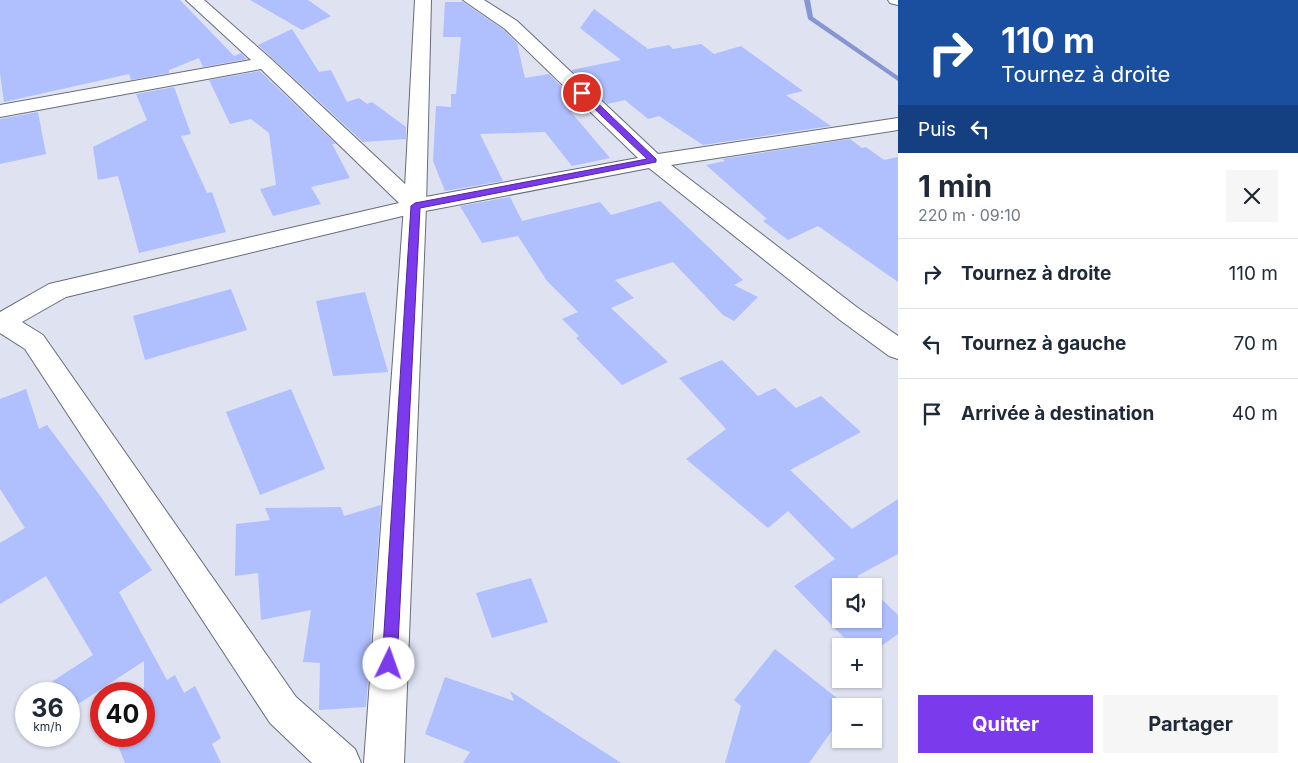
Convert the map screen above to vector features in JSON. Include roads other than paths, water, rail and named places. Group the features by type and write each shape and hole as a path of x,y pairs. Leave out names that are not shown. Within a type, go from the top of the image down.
{"street":[{"path":"194,0 265,63 415,206"},
{"path":"384,763 415,206 423,0"},
{"path":"471,0 511,25 653,161 849,314 898,349"},
{"path":"0,111 265,63"},
{"path":"341,763 283,710 34,342 1,321 58,290 415,206 653,161 898,124"}],"waterway":[{"path":"807,0 810,18 898,79"}]}
